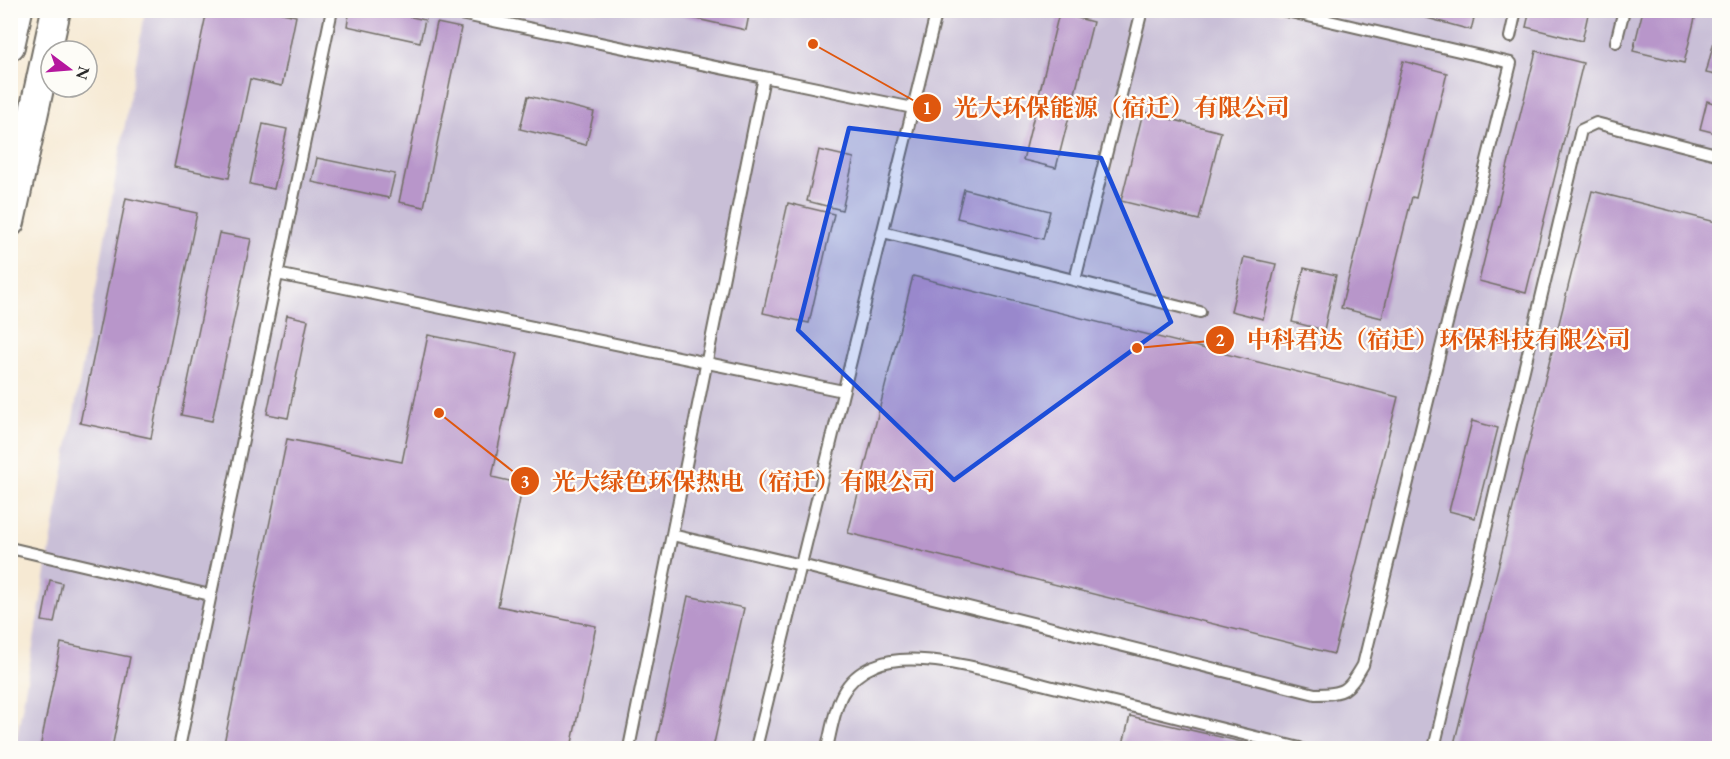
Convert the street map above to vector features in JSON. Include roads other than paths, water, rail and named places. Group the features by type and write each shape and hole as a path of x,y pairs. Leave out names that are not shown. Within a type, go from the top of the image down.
{"main road":[{"path":"10,46 18,10"},
{"path":"10,222 56,10"}],"lane":[{"path":"179,748 332,10"},
{"path":"441,10 913,108"},
{"path":"756,748 937,10"},
{"path":"1076,280 1142,10"},
{"path":"672,536 801,565 1315,694 1336,694 1352,684 1363,665 1511,63 1282,10"},
{"path":"1510,37 1516,10"},
{"path":"1616,42 1624,10"},
{"path":"629,748 764,77"},
{"path":"1434,748 1581,130 1596,123 1719,155"},
{"path":"883,231 1200,312"},
{"path":"277,274 843,391"},
{"path":"10,548 210,595"},
{"path":"827,748 839,698 848,684 874,665 908,660 968,666 1300,748"}],"place":[{"name":"光大环保能源（宿迁）有限公司","path":"813,44"},
{"name":"中科君达（宿迁）环保科技有限公司","path":"1137,348"},
{"name":"光大绿色环保热电（宿迁）有限公司","path":"439,413"}]}
